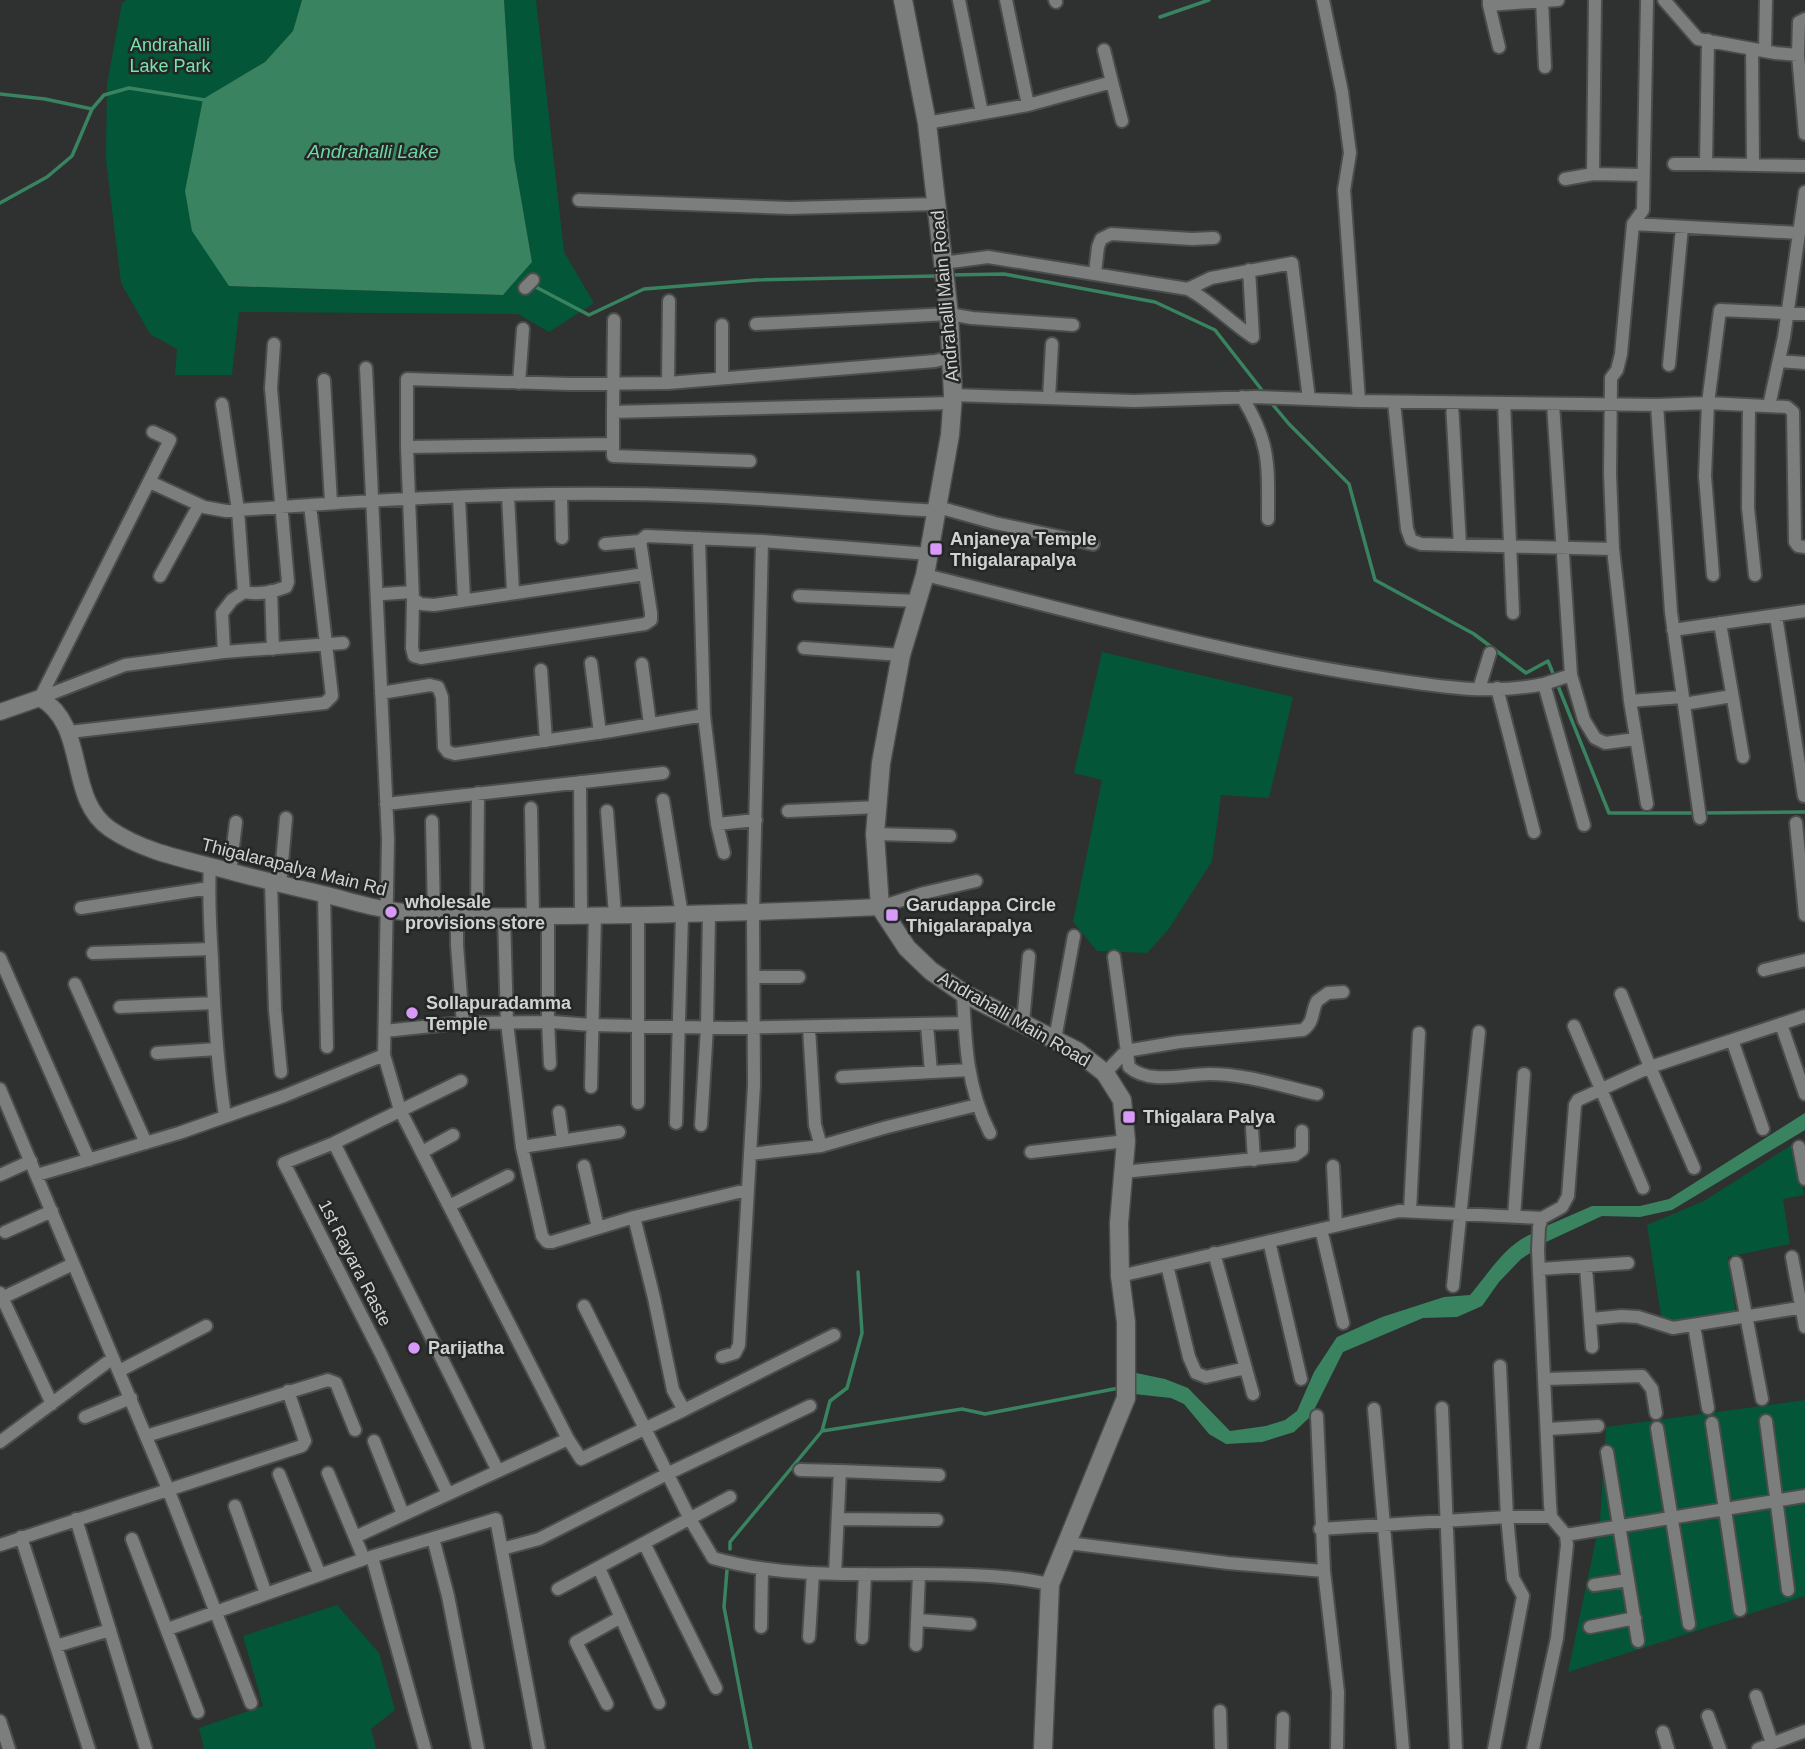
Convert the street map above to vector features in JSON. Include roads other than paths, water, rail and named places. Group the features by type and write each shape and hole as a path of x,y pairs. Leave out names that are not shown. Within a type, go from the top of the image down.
{"main road":[{"name":"Andrahalli Main Road","path":"903,0 927,123 949,314 953,399 950,435 925,575 901,655 881,763 875,834 880,907 906,948 931,971 963,993 1077,1051 1105,1073 1122,1100 1126,1142 1119,1223 1120,1276 1126,1322 1126,1398 1051,1584 1043,1749"}],"street":[{"path":"959,0 982,113"},
{"path":"1006,0 1028,105"},
{"path":"1323,0 1342,92 1350,153 1344,190 1359,401"},
{"path":"1542,0 1545,67"},
{"path":"1499,47 1489,2 1558,0"},
{"path":"1593,174 1595,0"},
{"path":"1647,0 1643,210 1633,224 1621,354 1611,378 1610,404 1613,550 1630,701 1647,804"},
{"path":"1664,0 1698,38 1798,55"},
{"path":"1753,165 1759,50 1766,0"},
{"path":"1805,19 1799,22 1798,55 1805,134"},
{"path":"1706,164 1708,40"},
{"path":"1104,50 1122,121"},
{"path":"927,123 1028,105 1112,82"},
{"path":"1674,164 1805,166"},
{"path":"1565,179 1593,174 1643,175"},
{"path":"1769,406 1800,258 1799,233 1805,192"},
{"path":"579,201 790,208 936,204"},
{"path":"1633,224 1799,233"},
{"path":"1669,365 1682,226"},
{"path":"1095,273 1097,247 1101,239 1111,234 1214,238"},
{"path":"944,271 988,257 1188,289 1253,337 1248,270"},
{"path":"1188,289 1212,278 1292,263 1309,399"},
{"path":"668,383 669,301"},
{"path":"1713,575 1704,476 1708,403 1720,310 1805,314"},
{"path":"756,324 949,314 1073,325"},
{"path":"614,320 613,456 750,461"},
{"path":"722,325 722,378"},
{"path":"519,383 523,328"},
{"path":"224,652 222,614 232,600 244,592 251,594 286,587 288,582 271,388 274,344"},
{"path":"1049,398 1052,344"},
{"path":"640,541 651,612 650,620 645,624 421,658 414,656 407,379 519,383 668,383 935,361 952,357"},
{"path":"1779,361 1805,363"},
{"path":"366,368 386,804 388,910 384,1055 400,1110 568,1439 582,1458 834,1335"},
{"path":"324,380 331,503"},
{"path":"1242,397 1261,430 1266,448 1268,519"},
{"path":"613,412 953,399 1134,401 1242,397 1452,403 1708,403 1787,407 1793,412 1795,542 1798,546 1805,547"},
{"path":"1394,402 1407,529 1411,541 1421,544 1613,550"},
{"path":"1452,403 1460,545"},
{"path":"1504,403 1513,613"},
{"path":"222,404 238,510 244,592"},
{"path":"1553,404 1561,548 1557,679 1584,825"},
{"path":"1657,405 1673,630 1700,813"},
{"path":"1749,406 1748,508 1755,575"},
{"path":"40,698 170,440 153,432"},
{"path":"407,447 613,444"},
{"path":"150,482 199,505 226,511 371,500 561,494 698,495 938,509 1093,544"},
{"path":"561,494 562,538"},
{"path":"509,496 513,592"},
{"path":"458,498 464,600"},
{"path":"160,576 199,505"},
{"path":"69,732 325,703 331,696 310,505"},
{"path":"605,544 640,541 646,536 762,541 929,554"},
{"path":"699,538 704,715 717,824 724,853"},
{"path":"722,1357 735,1353 739,1345 750,1154 755,1028 753,913 762,541"},
{"path":"383,594 413,596 421,604 434,605 645,574"},
{"path":"925,575 1199,642 1320,668 1463,690 1557,679"},
{"path":"271,591 273,649"},
{"path":"799,596 917,601"},
{"path":"1673,630 1805,611"},
{"path":"1776,616 1804,796"},
{"path":"1720,623 1743,757"},
{"path":"0,712 125,664 224,652 343,643"},
{"path":"804,648 901,655"},
{"path":"1479,689 1490,653"},
{"path":"591,663 600,733"},
{"path":"642,664 650,724"},
{"path":"541,670 546,741"},
{"path":"1557,679 1595,738 1605,743 1636,739"},
{"path":"381,693 430,685 438,687 442,697 444,747 448,752 465,753 704,715"},
{"path":"1497,688 1534,832"},
{"path":"1630,701 1683,701 1732,696"},
{"name":"Thigalarapalya Main Rd","path":"40,698 50,703 60,715 69,732 82,787 98,818 110,829 142,846 276,884 388,910 457,916 709,915 880,907"},
{"path":"386,804 663,773"},
{"path":"580,782 588,915 591,1087"},
{"path":"477,916 478,793"},
{"path":"663,800 682,915 676,1123"},
{"path":"788,811 878,807"},
{"path":"531,808 551,1065"},
{"path":"607,811 615,915"},
{"path":"281,1072 275,1010 276,884 286,818"},
{"path":"717,824 756,820"},
{"path":"432,821 433,915"},
{"path":"230,871 236,822"},
{"path":"1796,823 1805,915"},
{"path":"875,834 950,836"},
{"path":"210,866 214,1003 225,1116"},
{"path":"880,907 976,881"},
{"path":"81,908 209,888"},
{"path":"324,894 327,1047"},
{"path":"701,1125 707,1027 709,915"},
{"path":"457,916 463,1024"},
{"path":"504,916 507,1023 522,1147 542,1236 547,1242 634,1217 747,1190"},
{"path":"638,916 638,1103"},
{"path":"1055,1039 1074,936"},
{"path":"93,953 211,950"},
{"path":"1023,1022 1029,956"},
{"path":"1114,957 1129,1067 1138,1075 1153,1077 1233,1074 1317,1094"},
{"path":"0,958 89,1160"},
{"path":"1764,970 1805,960"},
{"path":"754,977 799,977"},
{"path":"75,984 146,1143"},
{"path":"1105,1073 1126,1051 1179,1042 1303,1030 1310,1025 1317,1001 1328,993 1343,992"},
{"path":"963,993 969,1070 977,1105 990,1133"},
{"path":"1621,994 1694,1168"},
{"path":"120,1007 214,1003"},
{"path":"1120,1276 1399,1211 1514,1217 1541,1222 1562,1207 1568,1196 1575,1105 1578,1100 1650,1067 1805,1016"},
{"path":"385,1031 463,1024 548,1022 755,1028 964,1023"},
{"path":"1781,1024 1805,1094"},
{"path":"927,1025 932,1072"},
{"path":"1574,1026 1643,1188"},
{"path":"809,1028 815,1125 821,1146"},
{"path":"1453,1286 1479,1032"},
{"path":"1410,1211 1419,1033"},
{"path":"1732,1040 1763,1129"},
{"path":"157,1053 217,1049"},
{"path":"37,1175 146,1143 284,1096 384,1055"},
{"path":"842,1077 969,1070"},
{"path":"1514,1217 1524,1074"},
{"name":"1st Rayara Raste","path":"448,1494 380,1352 284,1163 334,1143 461,1081"},
{"path":"0,1089 5,1116 31,1161 131,1398 251,1703"},
{"path":"750,1154 821,1146 887,1126 977,1105"},
{"path":"559,1112 563,1140"},
{"path":"1252,1128 1254,1160"},
{"path":"1123,1172 1254,1160 1299,1153 1302,1131"},
{"path":"522,1147 619,1132"},
{"path":"422,1153 453,1135"},
{"path":"1031,1152 1126,1142"},
{"path":"334,1143 498,1471"},
{"path":"1799,1147 1805,1179"},
{"path":"0,1175 31,1161"},
{"path":"584,1166 598,1228"},
{"path":"1333,1166 1336,1225"},
{"path":"449,1206 508,1176"},
{"path":"5,1232 52,1211"},
{"path":"634,1217 673,1390 684,1410"},
{"path":"1534,1749 1557,1639 1567,1545 1566,1535 1552,1517 1538,1250 1541,1222"},
{"path":"1321,1229 1343,1323"},
{"path":"1269,1241 1301,1379"},
{"path":"1214,1253 1253,1394"},
{"path":"1792,1257 1805,1327"},
{"path":"1540,1269 1628,1263"},
{"path":"1736,1263 1762,1399"},
{"path":"52,1404 1,1295 74,1264"},
{"path":"1167,1265 1189,1357 1196,1373 1206,1377 1245,1368"},
{"path":"1587,1267 1592,1347"},
{"path":"584,1306 690,1519 713,1558 762,1569 813,1573 1001,1577 1051,1584"},
{"path":"1592,1319 1638,1317 1673,1328 1803,1307"},
{"path":"1694,1325 1708,1408"},
{"path":"119,1371 206,1326"},
{"path":"0,1442 113,1358"},
{"path":"1494,1749 1523,1595 1513,1578 1507,1517 1500,1366"},
{"path":"1546,1379 1642,1376 1652,1388 1656,1413"},
{"path":"146,1436 328,1380 336,1383 355,1430"},
{"path":"0,1545 302,1446 305,1441 288,1391"},
{"path":"85,1417 131,1398"},
{"path":"502,1549 539,1539 810,1406"},
{"path":"1442,1408 1456,1749"},
{"path":"1374,1409 1403,1749"},
{"path":"1317,1416 1320,1529 1338,1692 1336,1749"},
{"path":"1766,1421 1788,1590"},
{"path":"1712,1423 1740,1610"},
{"path":"1548,1429 1598,1426"},
{"path":"1657,1428 1689,1624"},
{"path":"355,1537 568,1439"},
{"path":"374,1441 404,1514"},
{"path":"1607,1452 1638,1640"},
{"path":"800,1469 939,1475"},
{"path":"835,1574 840,1471"},
{"path":"328,1473 355,1537 368,1558 425,1749"},
{"path":"279,1474 320,1575"},
{"path":"1566,1535 1805,1496"},
{"path":"558,1590 730,1497"},
{"path":"235,1506 266,1594"},
{"path":"1320,1529 1446,1520 1552,1517"},
{"path":"76,1519 146,1749"},
{"path":"168,1629 368,1558 496,1519 539,1749"},
{"path":"838,1519 937,1520"},
{"path":"21,1538 89,1749"},
{"path":"433,1538 448,1596 478,1749"},
{"path":"132,1539 198,1712"},
{"path":"1068,1543 1324,1572"},
{"path":"645,1545 716,1688"},
{"path":"599,1568 659,1703"},
{"path":"761,1627 762,1569"},
{"path":"809,1637 813,1573"},
{"path":"862,1638 865,1574"},
{"path":"916,1645 919,1575"},
{"path":"1594,1586 1628,1580"},
{"path":"607,1704 576,1642 621,1617"},
{"path":"1590,1627 1635,1618"},
{"path":"917,1620 970,1624"},
{"path":"56,1646 110,1630"},
{"path":"1756,1696 1772,1743"},
{"path":"1220,1711 1221,1749"},
{"path":"1708,1716 1720,1749"},
{"path":"1282,1749 1283,1718"},
{"path":"0,1721 9,1749"},
{"path":"1758,1749 1805,1731"},
{"path":"1663,1732 1668,1749"}],"water":[{"name":"Andrahalli Lake","path":"302,0 504,0 514,158 532,262 503,295 229,286 192,231 185,191 203,99 265,62 293,31"},
{"path":"1805,1113 1805,1130 1672,1210 1640,1217 1602,1216 1544,1243 1544,1227 1592,1206 1640,1206 1669,1199"},
{"path":"1534,1233 1535,1250 1521,1259 1499,1282 1482,1306 1457,1317 1423,1318 1343,1352 1311,1416 1294,1432 1262,1442 1226,1444 1209,1434 1184,1404 1171,1398 1134,1394 1136,1373 1165,1379 1188,1388 1230,1431 1266,1426 1285,1420 1297,1411 1314,1372 1337,1337 1382,1317 1444,1297 1470,1295 1506,1251"}],"waterway":[{"path":"1160,17 1209,0"},
{"path":"0,94 45,99 92,109 104,95 129,88 205,100"},
{"path":"0,203 47,177 72,156 92,109"},
{"path":"949,275 1004,274 1155,302 1215,330 1265,394"},
{"path":"532,285 589,315 644,289 756,280 937,276"},
{"path":"1269,400 1349,484 1375,580 1474,634 1526,673 1548,661 1609,813 1694,813"},
{"path":"1702,813 1805,812"},
{"path":"730,1549 730,1542 822,1431 830,1401 847,1388 862,1333 858,1272"},
{"path":"822,1431 962,1409 985,1414 1119,1388"},
{"path":"727,1570 724,1607 751,1749"}],"place":[{"name":"Anjaneya Temple Thigalarapalya","path":"936,549"},
{"name":"wholesale provisions store","path":"391,912"},
{"name":"Garudappa Circle Thigalarapalya","path":"892,915"},
{"name":"Sollapuradamma Temple","path":"412,1013"},
{"name":"Thigalara Palya","path":"1129,1117"},
{"name":"Parijatha","path":"414,1348"}],"park label":[{"name":"Andrahalli Lake Park","path":"170,55"}]}
